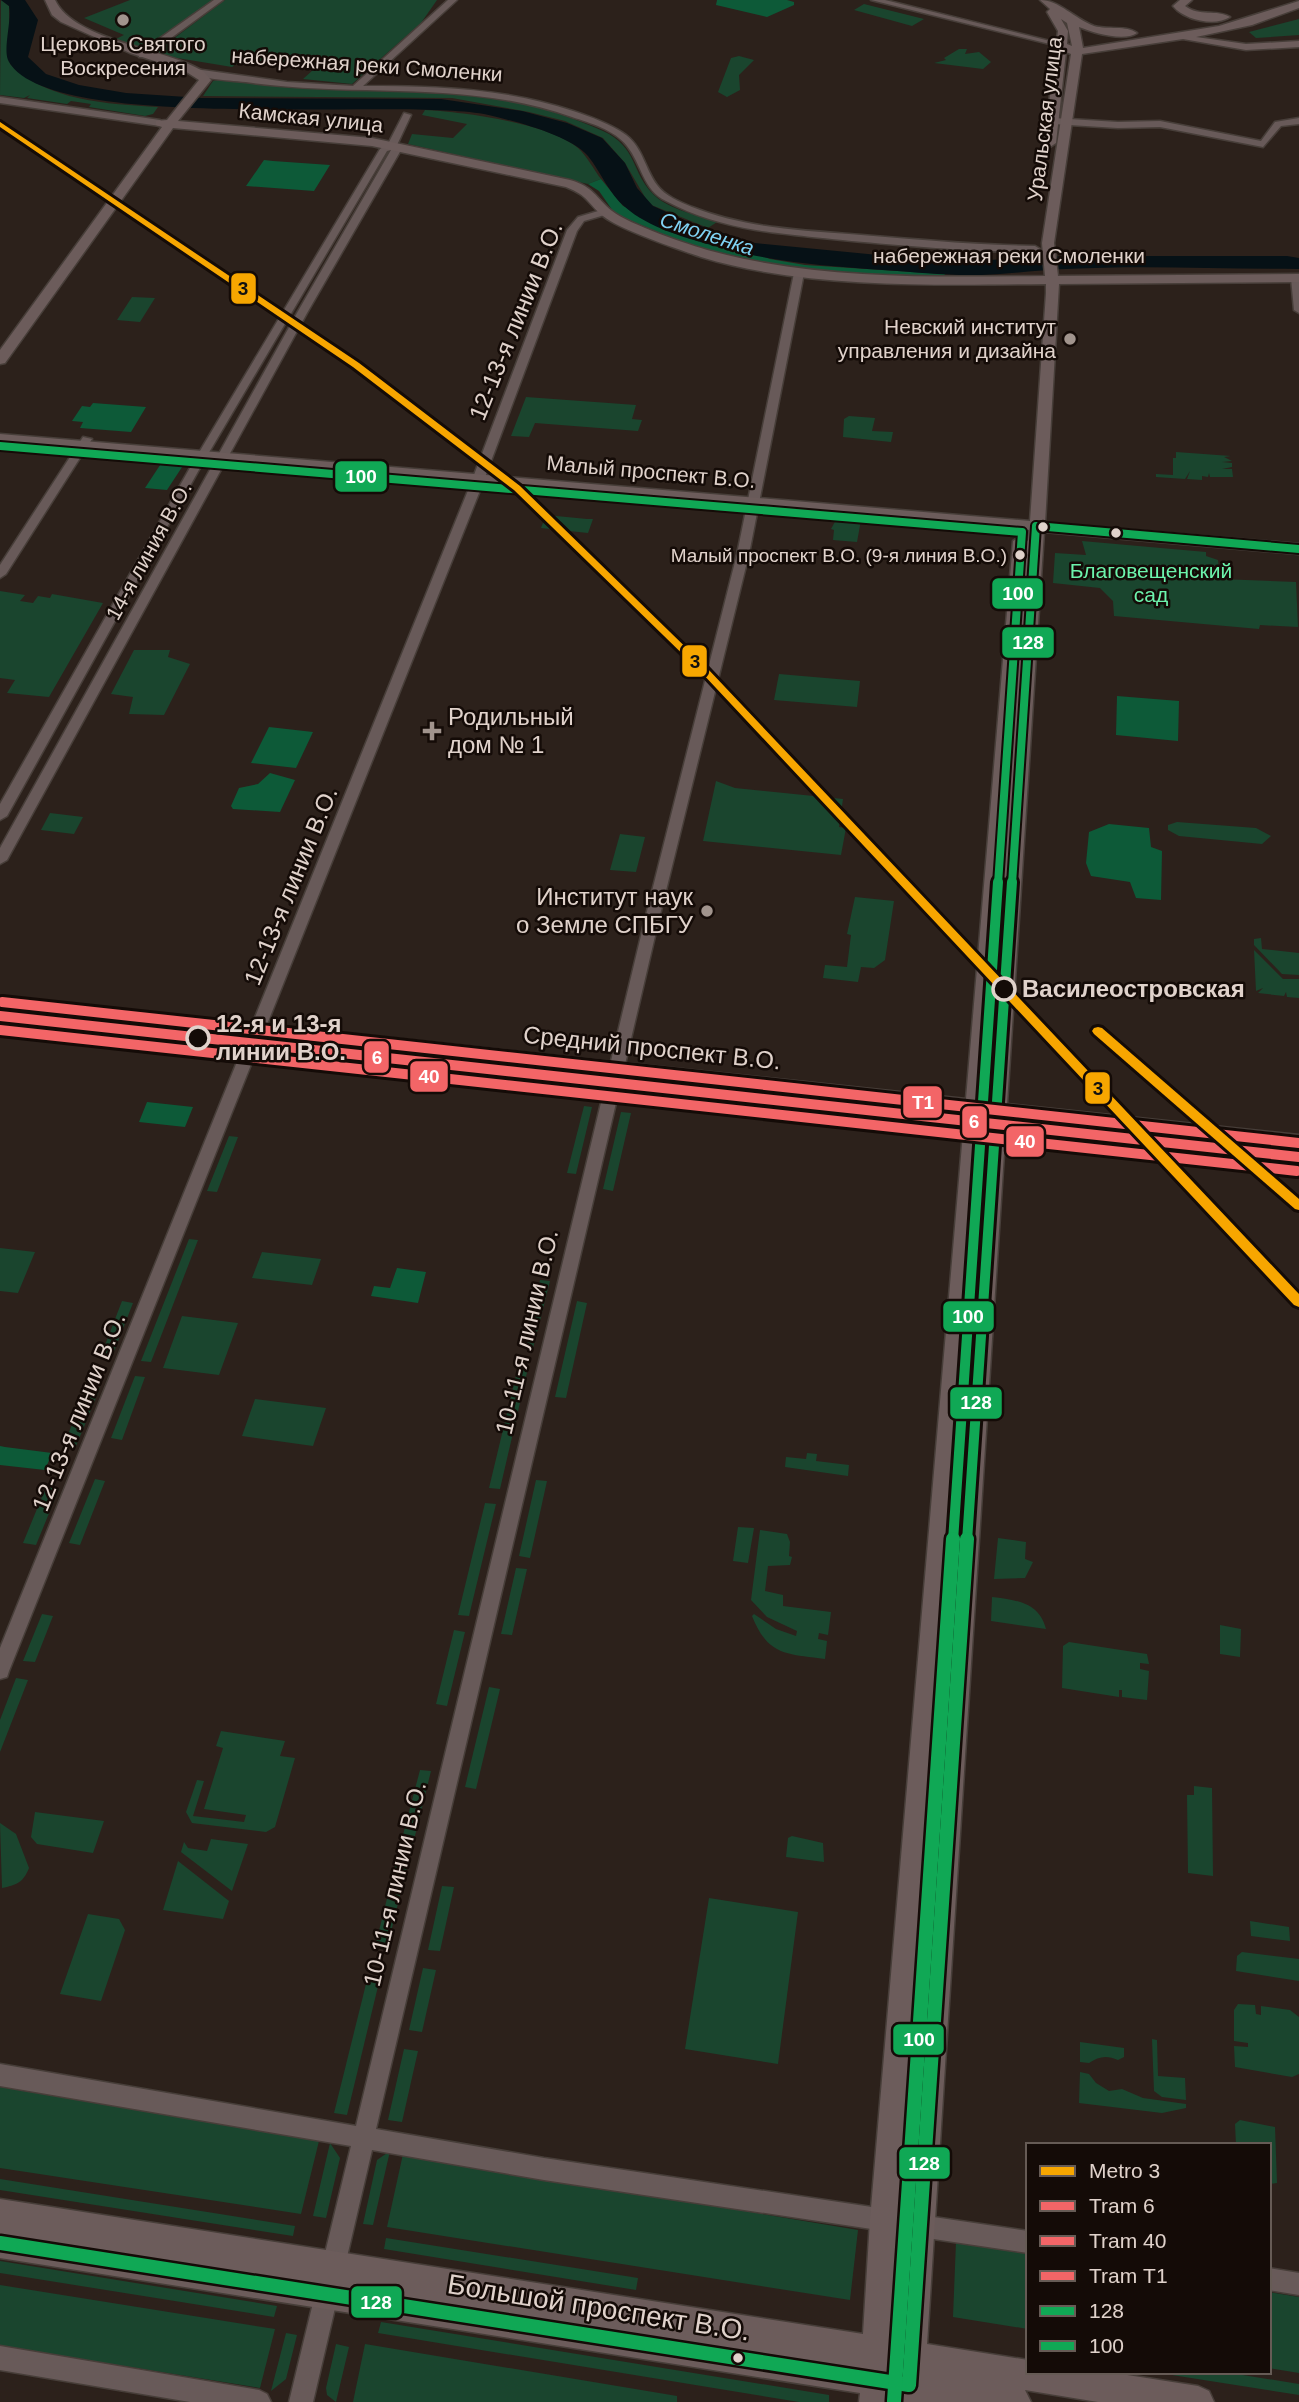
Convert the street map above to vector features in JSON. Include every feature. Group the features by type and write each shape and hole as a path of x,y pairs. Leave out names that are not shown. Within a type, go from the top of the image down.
{"main road":[{"name":"набережная реки Смоленки","path":"50,0 56,13 65,20 142,55 195,72 165,123"},
{"name":"Уральская улица","path":"1037,0 1060,22 1062,45 1040,208 1042,266"},
{"name":"Уральская улица","path":"1042,266 1068,122 1077,47 1077,30 1069,19 1045,0"},
{"path":"1170,15 1168,6 1176,0"},
{"path":"1187,0 1178,5 1182,11 1205,17 1230,17"},
{"path":"1062,45 1077,47 1230,17 1287,0"},
{"path":"1299,4 1256,23 1225,32 1223,38 1246,44 1299,41"},
{"path":"1069,19 1095,30 1145,33 1247,47 1299,41"},
{"path":"1145,33 1262,19"},
{"path":"0,343 165,123"},
{"path":"0,360 165,123"},
{"name":"Камская улица","path":"165,123 392,146 577,186 589,192 605,212"},
{"name":"набережная реки Смоленки","path":"605,212 706,254 799,274 950,281 1042,266 1298,278"},
{"path":"877,2378 885,2220 984,1120 1029,522 1053,293 1042,266"},
{"name":"Малый проспект В.О.","path":"0,432 85,442 1029,522 1299,550"},
{"name":"Малый проспект В.О.","path":"0,438 85,442"},
{"name":"Малый проспект В.О.","path":"1029,522 1299,540"},
{"name":"Средний проспект В.О.","path":"0,1003 257,1030 614,1080"},
{"name":"Средний проспект В.О.","path":"0,1023 248,1051 614,1080 984,1120 1299,1162"},
{"path":"909,2381 984,1120"},
{"name":"Средний проспект В.О.","path":"984,1120 1299,1142"},
{"name":"Большой проспект В.О.","path":"0,2214 328,2281 877,2378 1198,2402"},
{"name":"Большой проспект В.О.","path":"0,2243 328,2281"},
{"name":"Большой проспект В.О.","path":"909,2381 1014,2402"}],"street":[{"path":"142,55 219,0"},
{"path":"355,88 453,0"},
{"path":"875,0 1062,45"},
{"name":"набережная реки Смоленки","path":"195,72 355,88 411,87 476,92 529,101 561,110 627,140 657,192 680,204 733,223 955,247 1042,266"},
{"name":"Камская улица","path":"0,100 165,123"},
{"name":"14-я линия В.О.","path":"0,860 302,313 397,150 392,146 407,116"},
{"path":"1053,121 1160,124 1263,144 1278,124 1299,121"},
{"path":"0,816 204,452 384,149 392,146"},
{"name":"12-13-я линии В.О.","path":"0,1671 480,475 572,230 581,219 605,212"},
{"path":"339,223 354,224"},
{"name":"10-11-я линии В.О.","path":"300,2402 755,498 799,274"},
{"path":"1298,278 1299,310"},
{"path":"286,312 302,313"},
{"path":"0,574 85,442"},
{"path":"132,580 154,582"},
{"path":"48,730 71,731"},
{"path":"0,2075 544,2169 885,2220"},
{"path":"920,2226 1026,2242"},
{"path":"1271,2279 1299,2284"},
{"path":"0,2358 259,2402"}],"green space":[{"path":"1,0 9,6 10,64 25,76 42,86 79,98 158,107 153,114 145,116 89,107 91,104 71,101 67,104 27,98 30,95 24,98 0,95"},
{"path":"130,0 213,0 146,49 116,39 124,35 84,18"},
{"path":"225,0 437,0 421,23 352,84 303,79 313,70 242,60 232,67 153,54"},
{"path":"717,0 787,0 794,2 794,5 767,17 716,5"},
{"path":"864,4 924,19 912,26 854,10"},
{"path":"1299,19 1299,35 1256,38 1249,32"},
{"path":"959,49 967,49 965,54 979,52 991,62 983,69 934,63 946,60 944,58"},
{"path":"739,56 754,60 739,75 740,90 727,97 718,92 731,58"},
{"path":"222,79 317,88 447,94 509,101 540,108 614,137 628,152 641,178 654,195 676,208 717,222 708,228 649,204 625,163 603,138 565,121 452,98 203,96 213,81"},
{"path":"425,110 483,116 547,132 578,148 601,179 588,184 408,144 412,134 453,138 467,124 422,115"},
{"path":"264,160 330,165 314,191 246,186"},
{"path":"601,179 623,206 770,259 805,265 944,274 951,279 802,272 708,253 615,214 599,191 588,184"},
{"path":"132,297 155,298 140,322 117,320"},
{"path":"526,397 636,405 632,419 642,420 638,431 535,423 529,437 511,436"},
{"path":"93,403 146,407 131,432 80,428 83,422 72,421 82,406 90,407"},
{"path":"849,416 875,418 872,431 893,432 891,442 843,437 844,419"},
{"path":"1176,452 1231,456 1224,457 1232,461 1222,462 1232,463 1232,467 1222,469 1232,469 1233,477 1210,477 1209,473 1208,477 1202,476 1202,480 1187,479 1190,471 1185,479 1156,477 1156,474 1173,475 1173,458 1176,458"},
{"path":"164,459 186,461 167,490 145,488"},
{"path":"546,515 593,519 588,533 541,528"},
{"path":"837,518 861,520 857,542 833,540 834,530 831,529"},
{"name":"Благовещенский сад","path":"1082,541 1206,552 1206,556 1218,560 1220,579 1296,582 1298,627 1260,625 1259,629 1114,616 1113,601 1100,588 1053,583 1055,553 1086,555"},
{"path":"0,591 25,595 20,601 33,603 38,596 50,598 52,594 103,603 49,697 7,693 15,680 0,678"},
{"path":"134,650 170,650 168,657 190,664 164,715 129,714 133,697 111,694"},
{"path":"779,674 860,681 857,707 774,700"},
{"path":"1117,696 1179,701 1178,741 1116,735"},
{"path":"269,727 313,732 296,768 251,763"},
{"path":"270,773 295,780 280,812 233,809 231,806 239,788 258,784"},
{"path":"716,781 735,788 843,799 839,827 846,828 841,855 703,841"},
{"path":"50,813 83,817 74,834 41,830"},
{"path":"1177,822 1256,828 1271,836 1262,844 1179,836 1168,830 1168,825"},
{"path":"1109,824 1149,828 1151,847 1162,851 1161,900 1136,898 1130,882 1091,876 1086,863 1089,832"},
{"path":"620,834 645,837 636,872 610,870"},
{"path":"855,897 894,901 885,960 874,968 861,967 858,982 823,978 825,965 847,967 851,935 847,934"},
{"path":"1261,938 1262,949 1299,953 1299,975 1282,974 1254,945 1254,939"},
{"path":"1254,950 1283,979 1299,979 1299,998 1287,997 1286,992 1284,996 1258,993 1263,988 1256,991"},
{"path":"147,1102 193,1107 185,1127 139,1122"},
{"path":"584,1106 592,1107 576,1174 567,1173"},
{"path":"621,1112 631,1113 613,1191 603,1189"},
{"path":"229,1136 238,1137 217,1192 207,1191"},
{"path":"189,1239 198,1240 151,1362 141,1361"},
{"path":"0,1248 35,1252 18,1293 0,1291"},
{"path":"262,1252 321,1259 312,1285 252,1278"},
{"path":"397,1268 426,1272 418,1303 371,1296 374,1286 390,1288"},
{"path":"540,1280 550,1281 533,1348 523,1347"},
{"path":"122,1301 133,1303 113,1354 102,1353"},
{"path":"577,1301 587,1303 566,1398 555,1397"},
{"path":"182,1316 238,1323 219,1375 163,1368"},
{"path":"518,1367 528,1368 500,1489 489,1488"},
{"path":"135,1376 145,1377 122,1440 111,1438"},
{"path":"88,1386 100,1388 76,1446 64,1444"},
{"path":"255,1399 326,1408 313,1446 242,1436"},
{"path":"0,1446 52,1453 45,1470 0,1465"},
{"path":"807,1453 817,1454 816,1461 849,1465 848,1476 785,1467 786,1457 806,1459"},
{"path":"95,1479 105,1481 80,1545 69,1543"},
{"path":"536,1480 547,1481 530,1558 519,1556"},
{"path":"46,1487 59,1489 36,1545 23,1543"},
{"path":"485,1503 496,1504 469,1616 458,1615"},
{"path":"738,1527 754,1528 748,1563 733,1561"},
{"path":"760,1530 787,1534 790,1542 789,1556 792,1557 790,1565 768,1566 765,1591 783,1595 783,1606 831,1612 828,1635 819,1633 818,1639 827,1641 825,1659 780,1651 765,1639 758,1629 752,1616 754,1614 776,1629 796,1636 797,1631 767,1617 751,1600"},
{"path":"998,1538 1026,1542 1025,1559 1033,1562 1025,1578 994,1579"},
{"path":"516,1568 527,1569 512,1635 501,1634"},
{"path":"992,1597 1018,1601 1032,1608 1043,1620 1046,1629 991,1621"},
{"path":"42,1614 53,1616 35,1662 23,1661"},
{"path":"1220,1625 1241,1629 1240,1657 1220,1654"},
{"path":"454,1630 465,1632 447,1706 436,1704"},
{"path":"1069,1642 1147,1654 1149,1664 1140,1663 1140,1669 1149,1671 1147,1700 1122,1697 1122,1690 1119,1690 1119,1697 1062,1688 1063,1646"},
{"path":"16,1678 28,1680 0,1752 0,1720"},
{"path":"489,1687 500,1689 476,1789 465,1787"},
{"path":"221,1731 285,1741 280,1756 295,1758 275,1827 266,1832 192,1823 186,1812 197,1780 204,1781 193,1816 244,1822 246,1815 204,1809 223,1748 216,1746"},
{"path":"420,1770 431,1771 411,1852 399,1850"},
{"path":"1194,1786 1212,1788 1213,1876 1188,1873 1187,1795 1194,1795"},
{"path":"35,1812 104,1821 93,1853 37,1844 31,1837"},
{"path":"0,1823 16,1834 29,1868 18,1882 2,1888"},
{"path":"792,1836 823,1843 824,1862 786,1857 788,1838"},
{"path":"211,1839 248,1844 232,1891 181,1852 184,1842 188,1848 207,1851"},
{"path":"178,1861 229,1901 223,1919 163,1910"},
{"path":"395,1866 407,1867 388,1944 376,1943"},
{"path":"442,1886 454,1887 440,1951 428,1950"},
{"path":"709,1898 798,1912 778,2064 685,2049"},
{"path":"88,1914 119,1919 125,1930 101,2001 60,1994"},
{"path":"1250,1921 1289,1927 1290,1941 1251,1936"},
{"path":"1242,1952 1299,1959 1299,1981 1236,1971 1237,1956"},
{"path":"423,1968 436,1970 422,2032 409,2030"},
{"path":"368,1976 380,1978 347,2115 334,2113"},
{"path":"1238,2004 1255,2005 1256,2014 1261,2015 1261,2006 1290,2010 1299,2017 1299,2074 1292,2077 1235,2067 1234,2046 1248,2047 1248,2043 1234,2041 1234,2010"},
{"path":"1152,2039 1157,2040 1158,2076 1185,2078 1186,2100 1162,2097 1154,2091"},
{"path":"1080,2042 1124,2048 1124,2057 1118,2060 1103,2057 1089,2063 1080,2062"},
{"path":"404,2049 418,2051 402,2122 388,2120"},
{"path":"1080,2072 1089,2074 1096,2083 1109,2091 1122,2089 1143,2098 1186,2104 1186,2108 1162,2113 1079,2103"},
{"path":"0,2087 319,2141 301,2214 0,2168"},
{"path":"1240,2120 1275,2127 1277,2183 1271,2184 1271,2143 1236,2143 1235,2124"},
{"path":"330,2143 340,2158 326,2218 313,2216"},
{"path":"390,2151 373,2225 363,2224 377,2160"},
{"path":"403,2154 858,2230 850,2300 387,2227"},
{"path":"0,2179 295,2226 293,2236 0,2190"},
{"path":"386,2238 638,2278 636,2290 384,2249"},
{"path":"956,2242 1026,2254 1026,2329 953,2317"},
{"path":"0,2261 277,2306 274,2317 0,2273"},
{"path":"0,2285 275,2329 260,2388 0,2346"},
{"path":"1271,2292 1299,2297 1299,2373 1271,2368"},
{"path":"381,2322 829,2395 829,2402 799,2402 378,2333"},
{"path":"286,2333 297,2335 286,2379 271,2391"},
{"path":"336,2344 349,2347 336,2402 327,2395 326,2388"},
{"path":"365,2344 677,2396 677,2402 353,2402"},
{"path":"1166,2374 1236,2374 1299,2384 1299,2395"}],"water":[{"name":"Смоленка","path":"1,0 25,0 38,20 28,57 46,74 79,85 126,93 202,98 441,99 522,111 567,123 602,138 625,163 637,188 653,206 691,223 755,243 950,262 1067,256 1287,256 1299,258 1299,269 1124,267 957,275 819,265 756,256 692,239 645,221 619,202 588,156 579,148 539,129 484,114 439,110 154,106 88,98 38,84 9,62 6,51 9,6"}],"metro line":[{"name":"3","path":"0,124 356,365 517,488 704,670 1299,1302"},
{"name":"3","path":"1098,1031 1299,1206"}],"tram line":[{"name":"Т1","path":"2,1002 1299,1143"},
{"name":"6","path":"0,1016 1299,1157"},
{"name":"40","path":"0,1030 1297,1171"}],"transit line":[{"name":"100","path":"0,446 1022,532 894,2401"},
{"name":"128","path":"0,2243 909,2385 1036,526 1299,549"}],"place":[{"name":"Церковь Святого Воскресения","path":"123,20"},
{"name":"Невский институт управления и дизайна","path":"1070,339"},
{"name":"Малый проспект В.О. (9-я линия В.О.)","path":"1020,555"},
{"name":"Родильный дом № 1","path":"432,731"},
{"name":"Институт наук о Земле СПБГУ","path":"707,911"},
{"name":"Василеостровская","path":"1004,989"},
{"name":"12-я и 13-я линии В.О.","path":"198,1038"}]}
